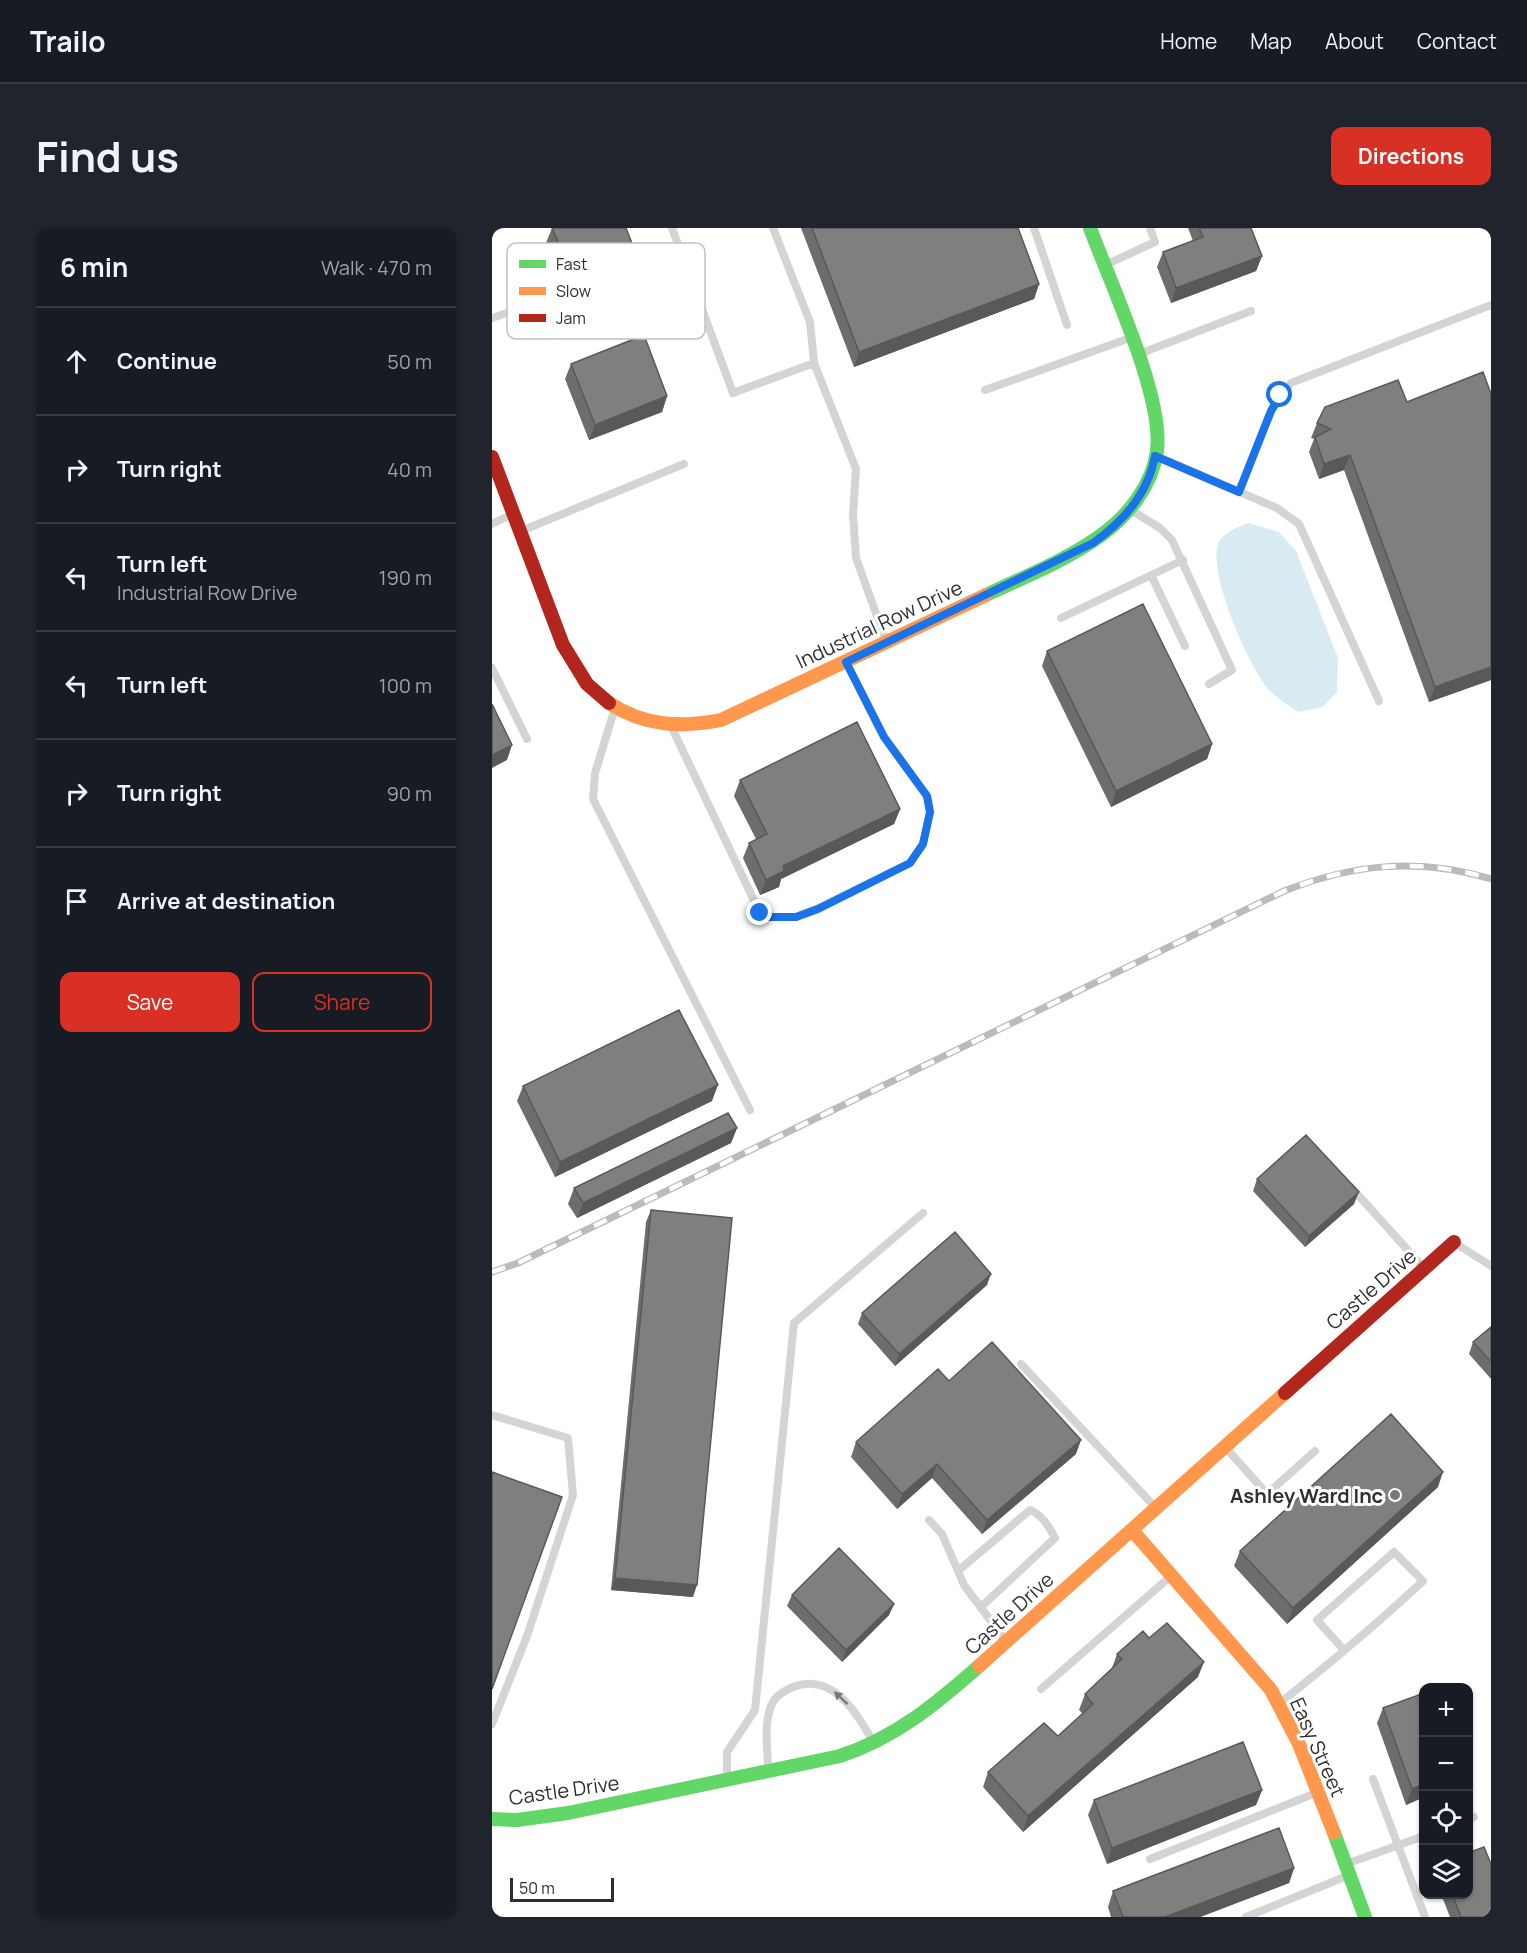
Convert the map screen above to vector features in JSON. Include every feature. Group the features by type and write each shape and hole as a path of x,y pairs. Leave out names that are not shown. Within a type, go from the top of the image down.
{"street":[{"name":"Industrial Row Drive","path":"492,457 573,665 584,681 615,707 652,723 672,727 702,725 721,720 1093,543 1110,531 1131,510 1150,475 1155,456 1157,425 1131,337 1090,228"},
{"name":"Castle Drive","path":"492,1819 547,1817 850,1754 875,1745 914,1722 1454,1242"},
{"name":"Easy Street","path":"1132,1530 1265,1682 1279,1704 1317,1792 1365,1917"}],"lane":[{"path":"672,228 678,243"},
{"path":"773,228 810,322 814,363 856,469 853,514 856,558 887,642"},
{"path":"1034,228 1067,325"},
{"path":"1104,266 1155,242 1150,228"},
{"path":"1239,492 1271,411 1291,383 1491,305"},
{"path":"1137,355 1251,311"},
{"path":"492,318 507,313"},
{"path":"705,317 733,393 814,363"},
{"path":"985,390 1131,337"},
{"path":"1155,456 1277,508 1299,524 1379,700"},
{"path":"520,531 684,464"},
{"path":"1131,510 1160,528 1172,540 1183,560 1232,670 1209,684"},
{"path":"492,524 513,514"},
{"path":"1061,618 1183,560"},
{"path":"1151,575 1185,646"},
{"path":"672,727 760,913 767,917 796,917 910,863 923,844 927,830 930,812 927,796 884,737 846,662"},
{"path":"492,668 527,739"},
{"path":"615,707 595,773 593,799 750,1110"},
{"path":"1343,1179 1424,1268"},
{"path":"727,1780 727,1752 755,1710 794,1323 923,1213"},
{"path":"1454,1242 1491,1266"},
{"path":"1021,1364 1156,1508"},
{"path":"492,1415 568,1438 573,1495 526,1636 492,1724"},
{"path":"1224,1446 1267,1494 1315,1450"},
{"path":"958,1571 1030,1510 1034,1511 1051,1530 1055,1538 981,1607"},
{"path":"929,1520 942,1534 964,1585 1006,1642"},
{"path":"1279,1704 1344,1650 1423,1581 1394,1552 1317,1620 1344,1650"},
{"path":"1041,1689 1172,1575"},
{"path":"768,1772 767,1726 771,1704 778,1695 805,1683 820,1684 833,1690 846,1702 875,1745"},
{"path":"1372,1779 1425,1917"},
{"path":"1150,1859 1317,1792"},
{"path":"1246,1917 1396,1845 1419,1838"}],"shaded area":[{"path":"1248,523 1279,532 1296,551 1338,658 1337,692 1323,707 1298,712 1281,701 1263,682 1242,643 1223,594 1216,553 1223,537"}],"building":[{"path":"552,228 626,228 632,243 559,243"},
{"path":"812,228 1018,228 1039,284 859,352"},
{"path":"1199,228 1251,228 1262,256 1176,288 1163,252 1203,237"},
{"path":"634,339 646,339 667,396 595,425 571,364"},
{"path":"1483,372 1491,394 1491,667 1435,687 1350,455 1324,464 1315,437 1331,429 1317,423 1325,407 1398,380 1407,402"},
{"path":"1143,604 1212,744 1116,791 1047,651"},
{"path":"492,704 512,745 492,755"},
{"path":"857,722 900,809 783,866 784,871 766,880 749,843 767,834 740,780"},
{"path":"679,1010 718,1085 560,1162 523,1086"},
{"path":"728,1113 737,1128 583,1203 574,1188"},
{"path":"1306,1135 1359,1192 1309,1236 1257,1179"},
{"path":"651,1210 732,1218 697,1585 615,1578"},
{"path":"955,1232 991,1274 899,1354 862,1313"},
{"path":"1491,1327 1491,1362 1473,1342"},
{"path":"992,1342 1081,1440 987,1520 937,1464 902,1494 856,1442 938,1369 949,1381"},
{"path":"1391,1414 1443,1472 1293,1608 1240,1551"},
{"path":"492,1472 562,1497 492,1689"},
{"path":"839,1548 894,1604 846,1650 792,1595"},
{"path":"1167,1623 1204,1662 1028,1816 988,1772 1044,1723 1058,1736 1093,1704 1085,1694 1122,1659 1117,1654 1143,1631 1149,1638"},
{"path":"1419,1695 1419,1786 1412,1789 1383,1708"},
{"path":"1243,1742 1262,1790 1112,1848 1094,1800"},
{"path":"1279,1828 1294,1868 1165,1917 1123,1917 1113,1891"},
{"path":"1484,1847 1491,1864 1491,1917 1461,1917 1454,1899 1473,1899 1473,1851"}],"railway":[{"path":"492,1272 518,1263 1284,891 1335,875 1386,867 1438,868 1491,879"}],"traffic: fast":[{"path":"986,595 1059,561 1100,536 1129,510 1144,488 1154,464 1157,451 1157,428 1144,371 1090,228"},
{"path":"492,1819 517,1820 568,1813 840,1756 860,1749 897,1730 947,1694 979,1666"},
{"path":"1334,1833 1365,1917"}],"traffic: slow":[{"path":"609,703 622,711 649,721 692,724 721,720 986,595"},
{"path":"979,1666 1285,1393"},
{"path":"1132,1530 1271,1690 1299,1744 1334,1833"}],"traffic: jam":[{"path":"492,457 563,645 587,684 609,703"},
{"path":"1285,1393 1454,1242"}],"place":[{"name":"Ashley Ward Inc","path":"1395,1495"}],"route":[{"path":"760,913 767,917 796,917 818,909 910,863 923,844 930,812 927,796 884,737 846,662 1093,543 1110,531 1131,510 1150,475 1155,456 1239,492 1271,411 1280,395"}]}
